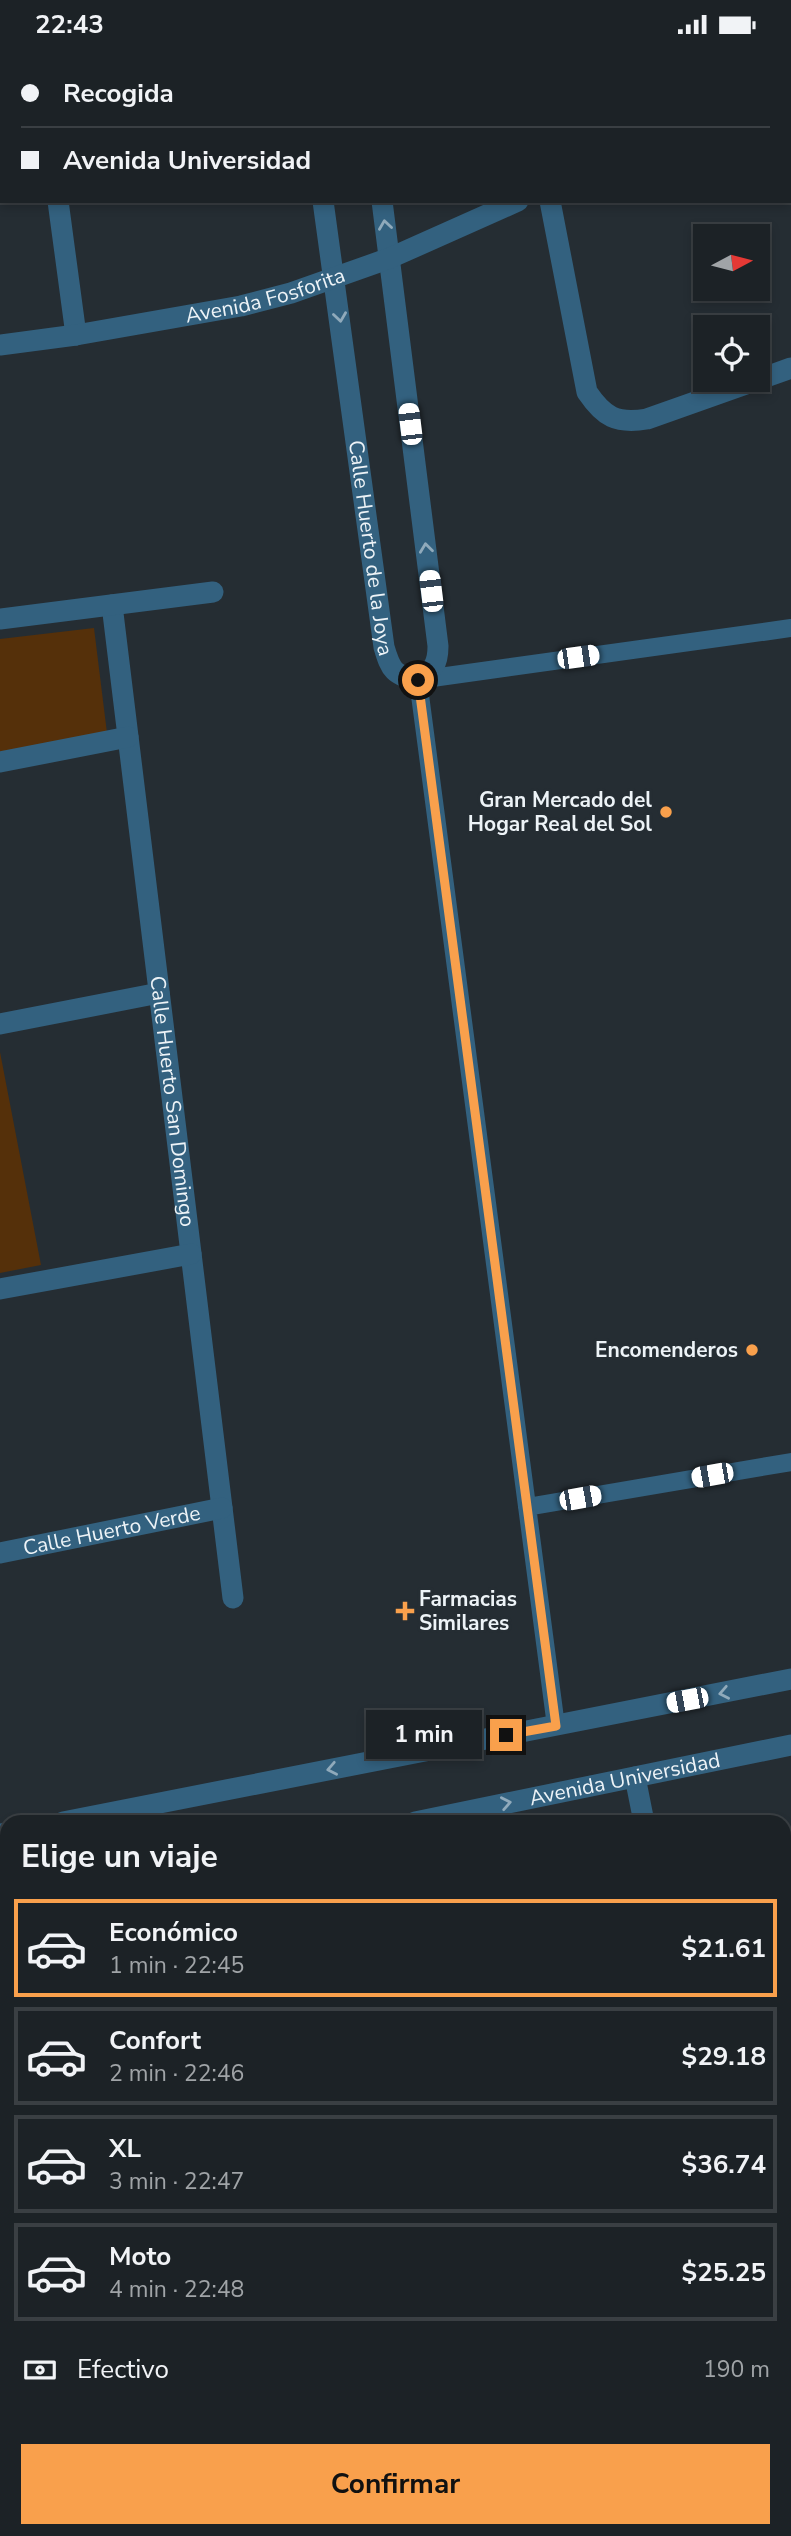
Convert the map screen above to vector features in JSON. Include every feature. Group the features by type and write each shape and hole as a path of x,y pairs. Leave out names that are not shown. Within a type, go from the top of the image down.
{"street":[{"path":"58,203 76,335"},
{"name":"Calle Huerto de la Joya","path":"323,203 384,647 389,666 400,677 418,680"},
{"path":"382,203 438,646 438,659 431,672 418,680"},
{"name":"Avenida Fosforita","path":"0,345 76,335 241,306 291,293 390,257 513,203"},
{"path":"550,203 587,392 598,409 611,418 629,422 647,419 791,369"},
{"path":"0,619 213,592"},
{"name":"Calle Huerto San Domingo","path":"112,605 233,1598"},
{"path":"0,762 128,737"},
{"path":"0,1024 159,993"},
{"path":"0,1289 191,1254"},
{"name":"Calle Huerto Verde","path":"0,1553 222,1508"},
{"path":"99,1815 791,1679"},
{"name":"Avenida Universidad","path":"449,1815 791,1745"},
{"path":"635,1777 642,1815"}],"lane":[{"path":"556,1726 418,680 791,628"},
{"path":"527,1507 791,1462"}],"shaded area":[{"path":"94,628 107,733 0,752 0,639"},
{"path":"0,1052 41,1265 0,1273"}],"place":[{"name":"Gran Mercado del Hogar Real del Sol","path":"666,812"},
{"name":"Encomenderos","path":"752,1350"},
{"name":"Farmacias Similares","path":"405,1611"}],"route":[{"path":"418,680 556,1726 506,1735"}]}
